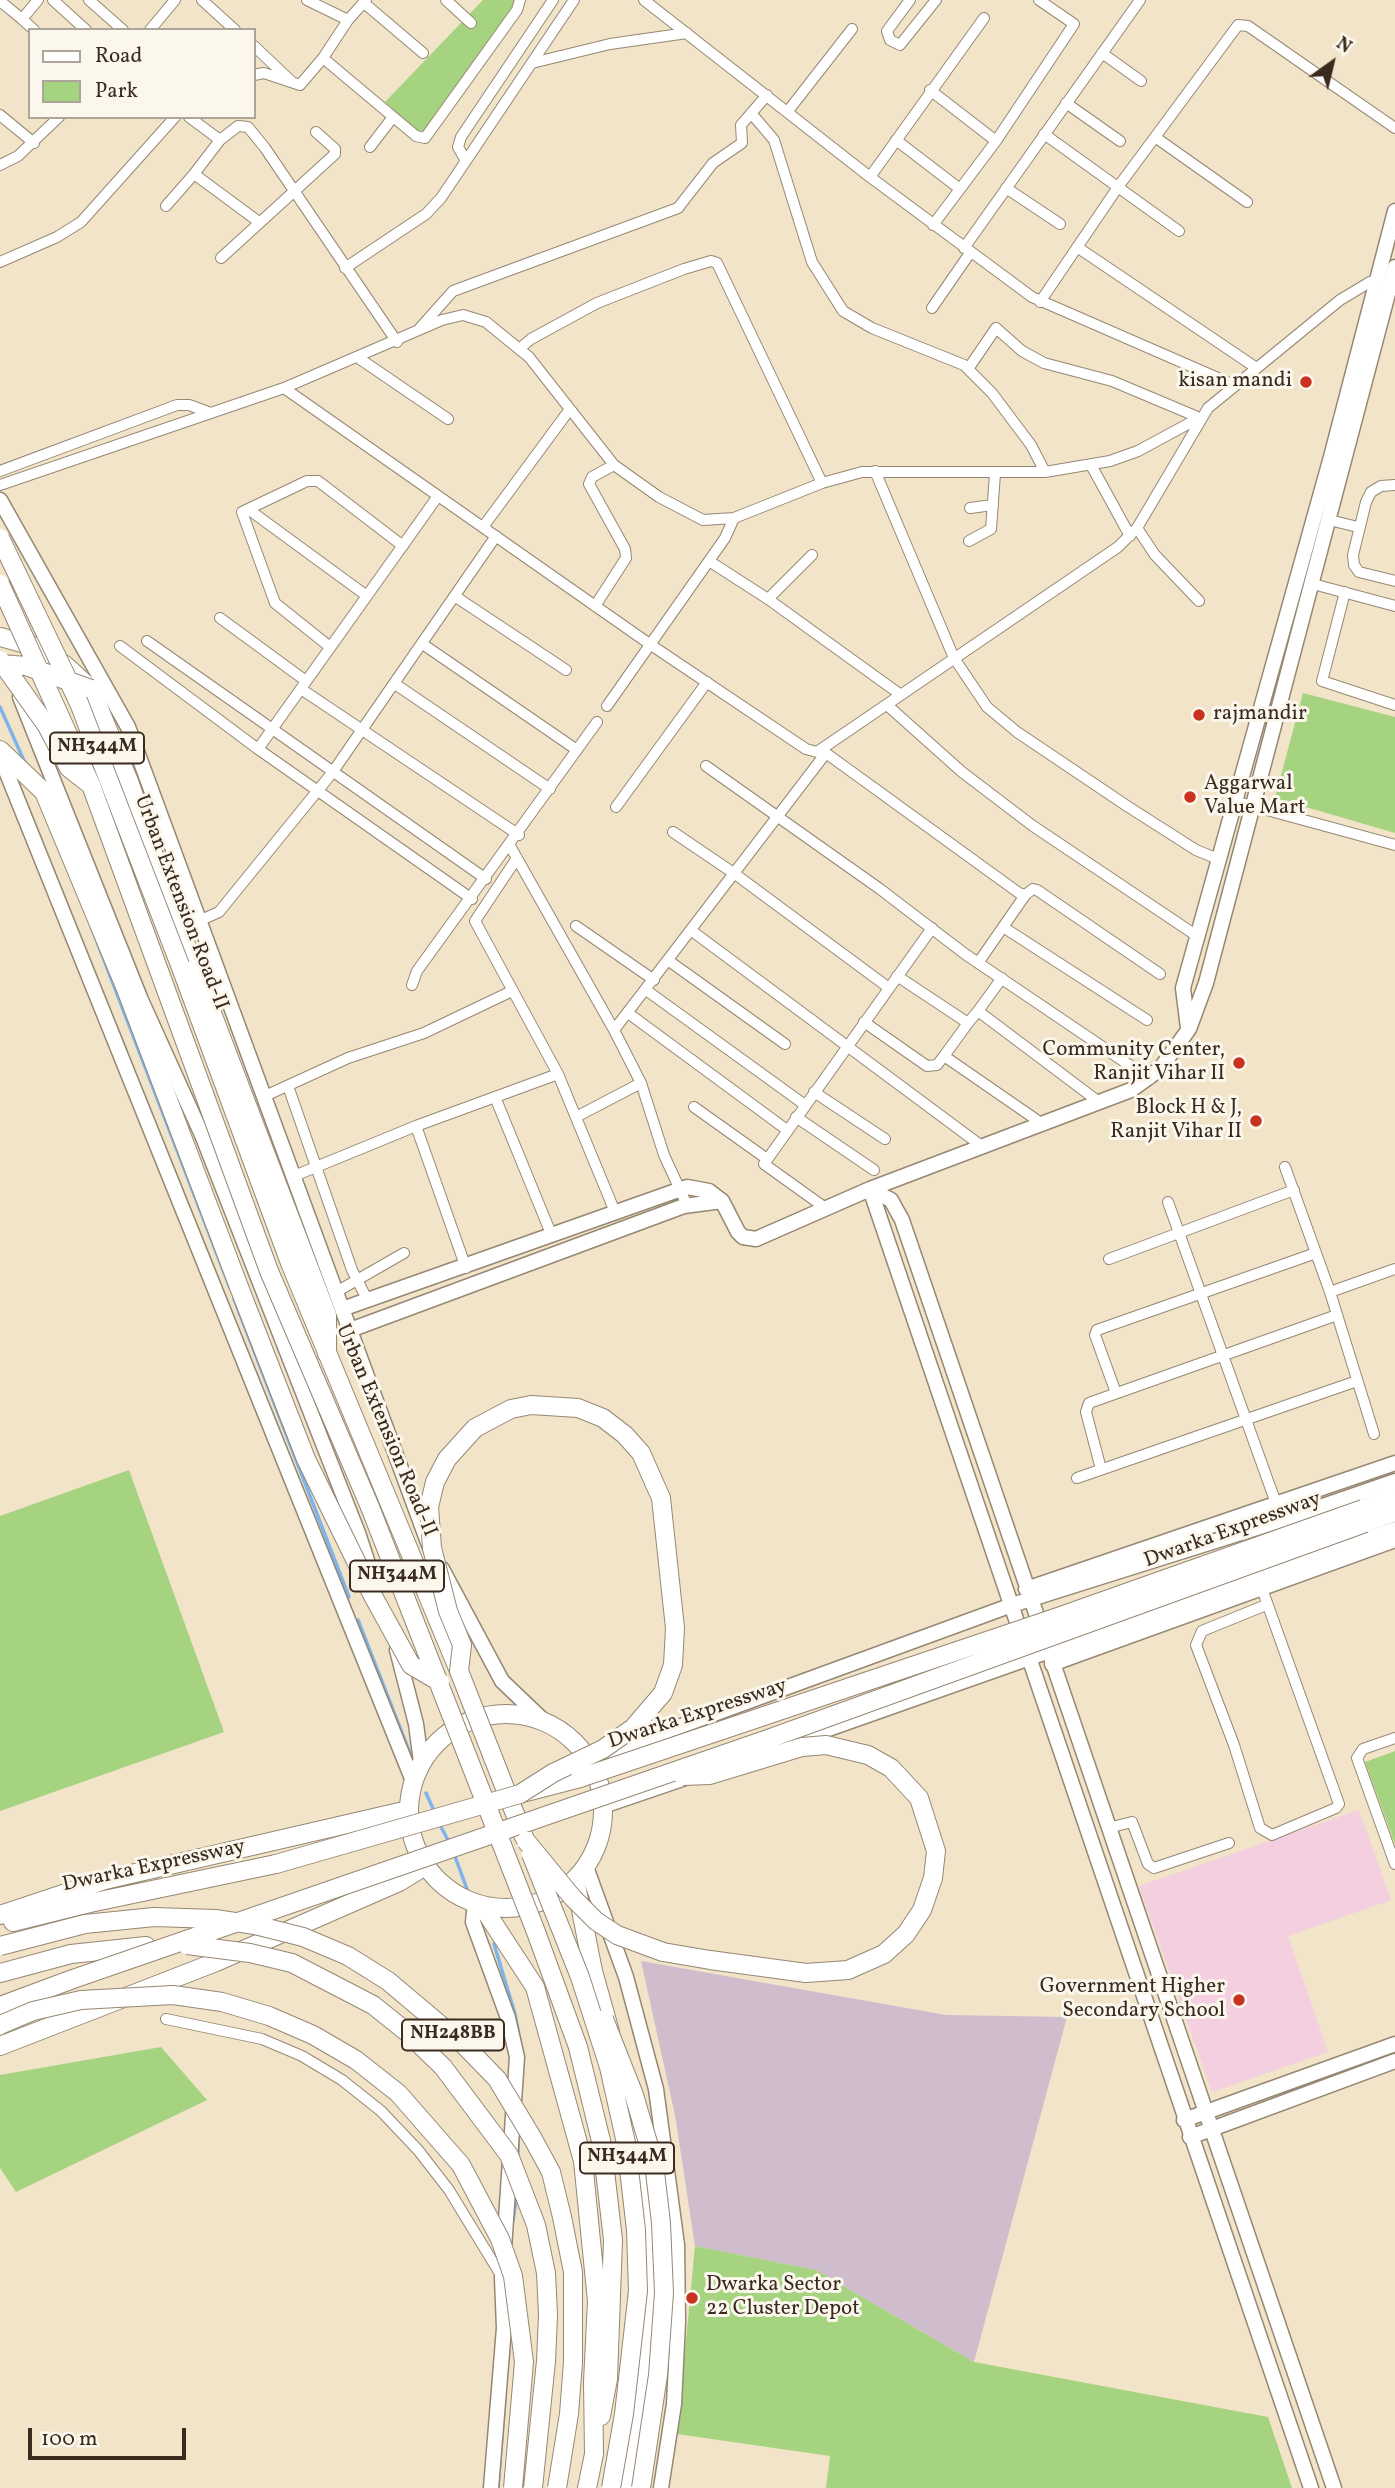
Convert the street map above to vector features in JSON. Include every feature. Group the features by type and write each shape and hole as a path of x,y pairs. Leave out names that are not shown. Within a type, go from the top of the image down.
{"highway":[{"name":"Urban Extension Road-II","path":"0,538 79,703 327,1354 361,1439 391,1499 580,1977 609,2067 626,2143 636,2230 638,2291 624,2414 611,2488"},
{"name":"Urban Extension Road-II","path":"0,584 91,785 269,1271 370,1507 440,1682 578,2047 602,2145 613,2240 608,2379 594,2454"},
{"path":"0,636 33,646 65,665 91,689 130,784 170,903 327,1315 327,1354"},
{"path":"2,666 26,666 91,689"},
{"path":"2,666 47,726 69,768 91,785"},
{"path":"0,753 44,792 126,989 306,1460 373,1596 411,1665 440,1682"},
{"path":"459,1671 462,1645 448,1611 432,1548 429,1507 435,1482 447,1459 475,1428 510,1409 554,1404 578,1408 603,1418 625,1435 641,1453 661,1498 675,1628 673,1665 663,1693 633,1728 603,1749 553,1773 520,1794"},
{"name":"Dwarka Expressway","path":"0,2006 664,1776 1364,1516 1395,1497"},
{"name":"Dwarka Expressway","path":"0,1926 90,1903 276,1864 580,1778 1364,1516 1395,1513"},
{"path":"493,1715 521,1715 547,1724 570,1739 588,1760 598,1782 603,1806 602,1828 580,1874 554,1896 531,1905 506,1909 478,1904 441,1884 425,1866 412,1840 408,1810 413,1781 421,1762 450,1731 471,1720 493,1715"},
{"path":"526,1841 573,1898 596,1921 617,1935 663,1952 806,1973 848,1970 884,1954 906,1934 922,1910 933,1878 936,1851 929,1824 919,1798 906,1782 891,1768 867,1755 826,1745 802,1747 710,1775 664,1776"},
{"path":"0,1915 105,1880 408,1810"},
{"path":"0,2046 216,1962 399,1882 425,1866"},
{"path":"580,1874 593,1971 629,2098 641,2165 652,2274 648,2361 628,2488"},
{"path":"478,1904 535,1987 583,2161 597,2301 593,2382 594,2454 587,2488"},
{"name":"Dwarka Expressway","path":"0,1945 85,1924 154,1917 215,1919 255,1925 303,1937 348,1956 388,1981 464,2045 497,2080 533,2139 551,2172 562,2217 573,2272 573,2362 569,2414 557,2488"},
{"name":"NH248BB","path":"0,1973 71,1954 146,1946 203,1945 292,1964 373,2005 408,2033 472,2103 509,2155 536,2225 546,2273 548,2315 533,2488"},
{"path":"580,1977 596,1996 635,2095 654,2163 660,2211 664,2293 655,2409 641,2488"},
{"path":"0,2025 33,2011 81,2000 173,1995 222,2002 270,2016 313,2035 356,2060 398,2093 461,2165 500,2239 513,2276 524,2362 513,2488"}],"street":[{"path":"22,19 38,0"},
{"path":"53,0 84,28"},
{"path":"89,0 121,28"},
{"path":"152,28 175,0"},
{"path":"202,0 233,28"},
{"path":"307,0 348,20"},
{"path":"446,0 471,23"},
{"path":"323,58 416,136 429,135 517,10 520,0"},
{"path":"466,160 458,142 552,0"},
{"path":"345,268 426,214 448,189 574,0"},
{"path":"644,0 967,251 1040,302 1234,385"},
{"path":"910,0 887,31 890,40 900,46 936,0"},
{"path":"933,225 996,141 1074,24 1039,0"},
{"path":"932,308 1006,188 1140,0"},
{"path":"0,1 32,28"},
{"path":"256,75 264,73 295,85 304,82 348,20 365,2 423,53"},
{"path":"870,177 984,18"},
{"path":"1040,302 1118,187 1234,28 1242,24 1395,128"},
{"path":"788,111 852,29"},
{"path":"511,59 529,67 610,44 687,33"},
{"path":"256,48 295,85"},
{"path":"1102,52 1141,81"},
{"path":"930,90 996,141"},
{"path":"418,331 453,291 673,211 713,163 742,143 741,125 767,95"},
{"path":"1066,103 1120,141"},
{"path":"751,113 774,140 810,256 843,311 872,328 946,356 968,369 992,393 1031,445 1045,472"},
{"path":"0,115 34,143"},
{"path":"370,147 393,117"},
{"path":"0,165 34,143 57,119"},
{"path":"0,262 57,237 80,222 173,119"},
{"path":"192,119 220,140"},
{"path":"166,206 230,129 248,127 397,342"},
{"path":"221,258 335,154 335,149 316,132"},
{"path":"1044,134 1179,231"},
{"path":"1155,137 1247,202"},
{"path":"895,140 960,189"},
{"path":"194,174 259,222"},
{"path":"1006,188 1060,224"},
{"path":"342,1309 466,1268 678,1189 700,1187 722,1201 738,1232 756,1240 824,1207 1044,1125 1150,1079 1168,1060 1188,1029 1206,983 1329,520 1388,276 1395,211"},
{"path":"1077,247 1255,367"},
{"path":"519,349 531,339 597,303 684,269 711,261 717,263 822,483"},
{"path":"614,1030 779,817 825,752 954,658 1095,564 1133,532 1200,418 1255,367 1340,300 1388,276"},
{"path":"1188,1029 1183,988 1234,801 1388,276"},
{"path":"0,485 284,388 397,342 442,320 463,315 486,322 519,349 614,465 691,517 703,520 734,518 822,483 875,471 995,474 1045,472 1091,465 1139,451 1200,418"},
{"path":"968,369 996,328 1022,351 1044,363 1112,381 1200,418"},
{"path":"357,357 448,419"},
{"path":"284,388 651,645 806,749 825,752 923,826 1019,893 1026,894"},
{"path":"0,471 177,405 189,405 208,412"},
{"path":"483,527 570,409"},
{"path":"595,606 626,558 625,549 589,484 592,477 614,465"},
{"path":"1091,465 1133,532 1199,601"},
{"path":"875,471 954,658 987,707 1017,732 1196,850 1218,859"},
{"path":"969,541 991,529 995,474"},
{"path":"330,647 275,603 241,513 307,481 318,481 403,546"},
{"path":"1395,485 1381,486 1371,492 1358,527 1353,555 1355,568 1395,582"},
{"path":"258,749 438,496"},
{"path":"0,500 128,727 201,920 424,1535 502,1681 547,1724"},
{"path":"970,508 993,505"},
{"path":"248,509 367,596"},
{"path":"607,706 709,561 734,518"},
{"path":"1329,520 1358,527"},
{"path":"201,920 219,912 332,773 424,645 496,537"},
{"path":"768,599 812,555"},
{"path":"709,561 768,599 901,695"},
{"path":"1313,584 1395,606"},
{"path":"1345,592 1322,681 1395,705"},
{"path":"456,597 566,670"},
{"path":"220,618 361,730 519,835"},
{"path":"147,641 332,773 486,878"},
{"path":"424,645 578,750"},
{"path":"120,646 258,749 472,899"},
{"path":"2,666 37,735 141,1000 202,1135 358,1533 400,1661 416,1724 421,1762"},
{"path":"616,807 707,682"},
{"path":"395,684 550,789"},
{"path":"887,705 962,772 1034,826 1197,936"},
{"path":"412,985 417,971 519,835 597,722"},
{"path":"0,753 413,1781"},
{"path":"706,766 978,963 1150,1079"},
{"path":"1234,801 1395,845"},
{"path":"673,832 735,874 889,988"},
{"path":"510,846 641,1083 678,1189 687,1205"},
{"path":"517,858 475,921 558,1074 615,1212"},
{"path":"978,963 1033,888 1160,974"},
{"path":"576,926 654,980"},
{"path":"1003,927 1147,1020"},
{"path":"824,1207 764,1164 932,928"},
{"path":"692,931 983,1147"},
{"path":"669,961 785,1044"},
{"path":"897,976 968,1023"},
{"path":"864,1022 927,1066 937,1065 1002,978"},
{"path":"646,990 805,1105"},
{"path":"265,1096 348,1058 424,1032 512,991"},
{"path":"978,1011 1099,1102"},
{"path":"628,1013 787,1130"},
{"path":"944,1056 1044,1125"},
{"path":"294,1176 416,1126 558,1074"},
{"path":"576,1117 641,1083"},
{"path":"288,1086 356,1280 368,1301"},
{"path":"814,1092 885,1139"},
{"path":"495,1097 552,1236"},
{"path":"694,1107 767,1159"},
{"path":"796,1117 874,1170"},
{"path":"416,1126 466,1268"},
{"path":"1285,1167 1330,1292 1374,1434"},
{"path":"870,1189 897,1207 1334,2488"},
{"path":"870,1189 1311,2488"},
{"path":"1109,1259 1294,1190"},
{"path":"350,1330 687,1205 722,1201"},
{"path":"1168,1202 1282,1520"},
{"path":"336,1292 404,1253"},
{"path":"1116,1393 1095,1335 1097,1331 1316,1253"},
{"path":"1330,1292 1395,1269"},
{"path":"1101,1469 1086,1407 1092,1401 1337,1315"},
{"path":"1077,1478 1357,1381"},
{"path":"588,1760 1012,1605 1028,1595 1274,1502 1395,1463"},
{"path":"1028,1595 1282,1520 1395,1481"},
{"path":"1049,1657 1395,1529"},
{"path":"603,1806 1029,1658 1049,1657 1395,1540"},
{"path":"995,1554 1014,1547"},
{"path":"1261,1586 1339,1804 1336,1808 1272,1835 1260,1828 1234,1745 1196,1644 1202,1631 1266,1605"},
{"path":"1395,1738 1363,1749 1357,1758 1395,1864"},
{"path":"1108,1828 1132,1822 1148,1864 1154,1868 1229,1843"},
{"path":"580,1874 626,1977 656,2089 677,2245 678,2322 674,2404 661,2488"},
{"path":"478,1904 474,1922 508,2018 517,2057 502,2278 504,2328 492,2488"},
{"path":"166,2020 262,2039 302,2056 342,2080 381,2111 418,2150 449,2190 502,2278"},
{"path":"1184,2120 1395,2044"},
{"path":"1190,2137 1395,2061"}],"shaded area":[{"path":"1359,1810 1391,1900 1288,1936 1328,2052 1212,2092 1139,1886"},
{"path":"641,1961 946,2015 1067,2017 974,2362 816,2270 695,2246 675,2115"}],"green space":[{"path":"483,0 514,0 514,4 428,131 417,131 385,102"},
{"path":"1303,693 1395,717 1395,833 1275,798"},
{"path":"129,1470 224,1732 0,1811 0,1516"},
{"path":"1395,1751 1395,1844 1365,1762"},
{"path":"161,2047 207,2100 16,2192 0,2168 0,2075"},
{"path":"695,2246 816,2270 974,2362 1268,2417 1292,2488 826,2488 830,2456 677,2434"}],"waterway":[{"path":"0,707 25,763"},
{"path":"91,926 230,1288"},
{"path":"234,1299 349,1597"},
{"path":"358,1620 411,1756"},
{"path":"426,1793 435,1813"},
{"path":"439,1823 450,1844"},
{"path":"454,1854 467,1889"},
{"path":"494,1944 515,2014 521,2046"},
{"path":"518,2141 518,2158"},
{"path":"513,2221 517,2194"},
{"path":"498,2488 505,2396"}],"place":[{"name":"kisan mandi","path":"1306,382"},
{"name":"rajmandir","path":"1199,715"},
{"name":"Aggarwal Value Mart","path":"1190,797"},
{"name":"Community Center, Ranjit Vihar II","path":"1239,1063"},
{"name":"Block H & J, Ranjit Vihar II","path":"1256,1121"},
{"name":"Government Higher Secondary School","path":"1239,2000"},
{"name":"Dwarka Sector 22 Cluster Depot","path":"692,2298"}]}
